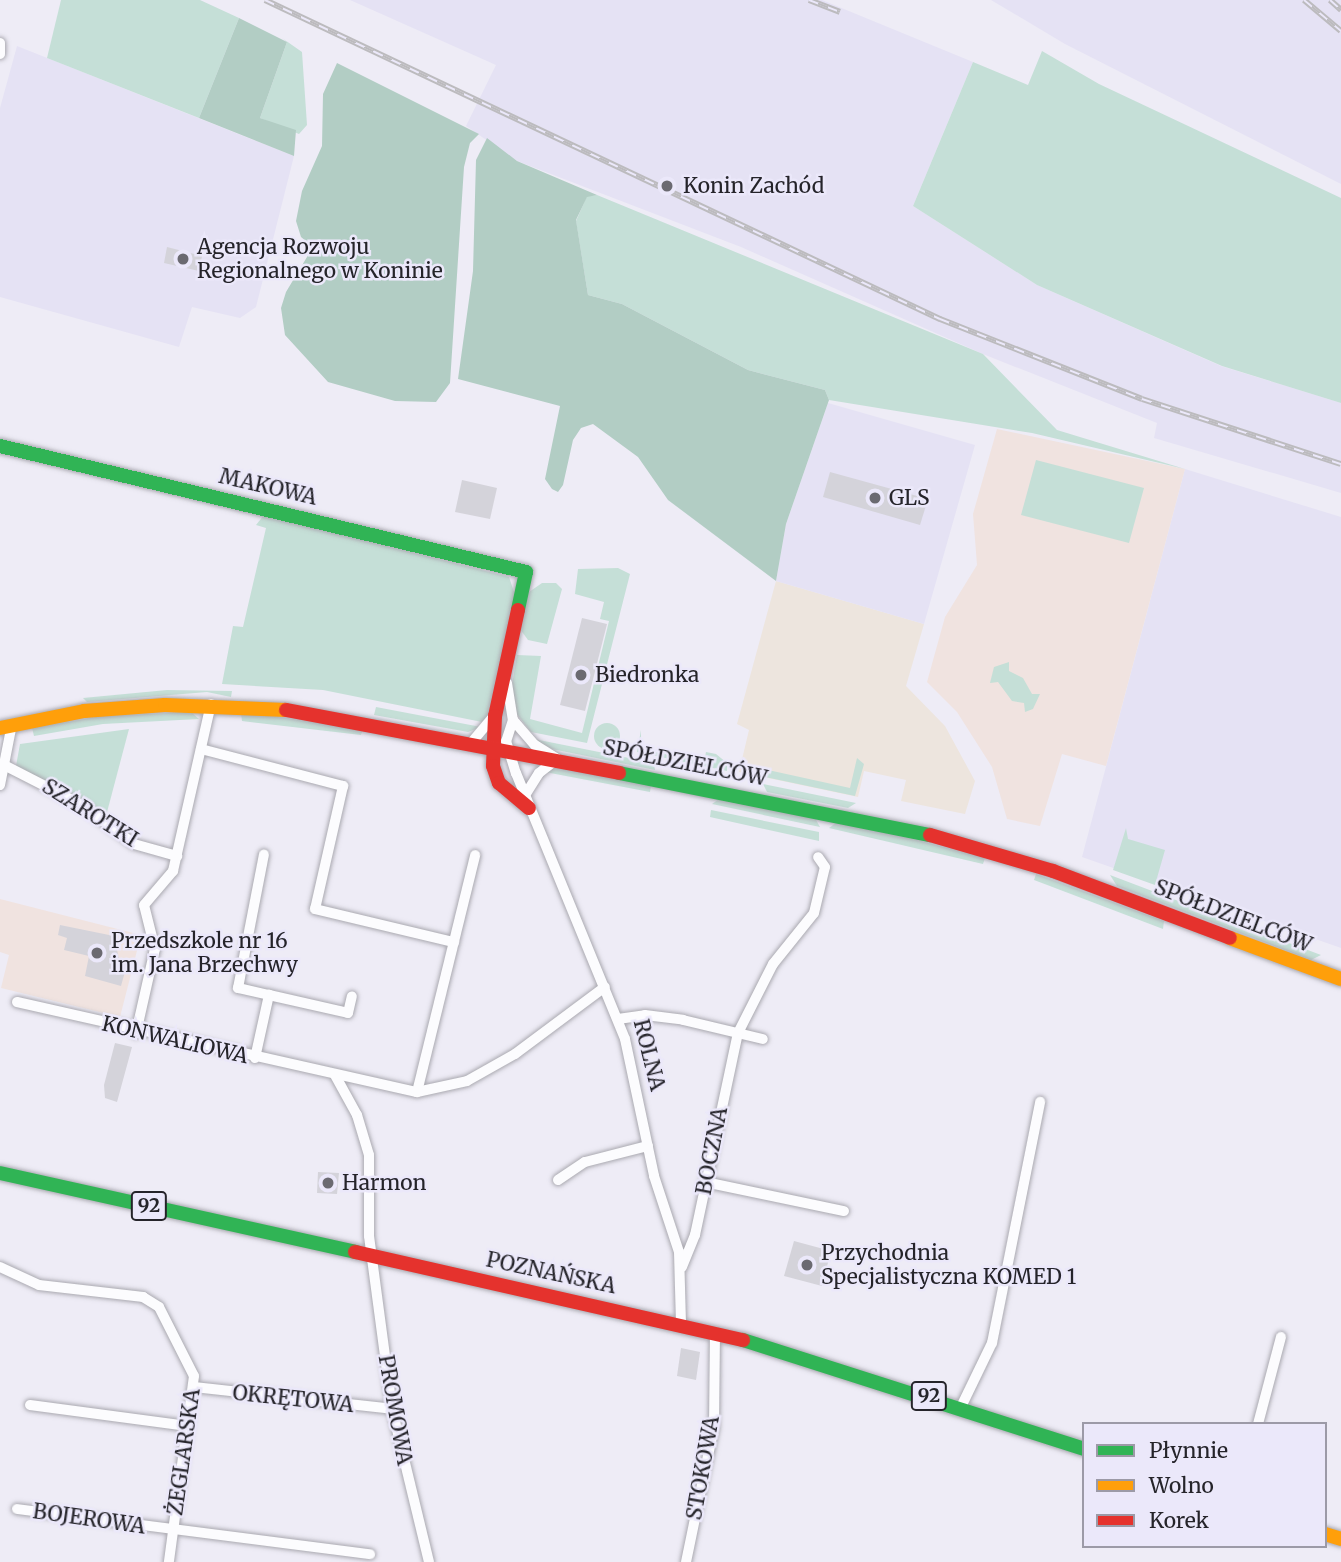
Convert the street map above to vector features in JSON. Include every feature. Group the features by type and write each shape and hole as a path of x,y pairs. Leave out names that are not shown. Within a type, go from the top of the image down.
{"street":[{"name":"MAKOWA","path":"0,446 526,572"},
{"name":"ROLNA","path":"526,572 495,716 501,748 499,783 528,802 618,1019 648,1146 682,1268 681,1323"},
{"path":"509,657 506,692 513,720 535,745 557,759 538,773 528,802"},
{"path":"136,1033 155,950 144,905 169,879 177,856 211,704"},
{"name":"SPÓŁDZIELCÓW","path":"6,726 114,708 211,704 309,712 472,742 992,851 1341,979"},
{"path":"472,742 495,716"},
{"path":"501,748 513,720"},
{"path":"0,785 6,726"},
{"path":"201,749 343,786 315,909 454,942"},
{"name":"SZAROTKI","path":"4,765 82,805 134,844 177,856"},
{"path":"264,854 239,988 348,1013 352,996"},
{"path":"416,1092 475,855"},
{"name":"BOCZNA","path":"682,1268 695,1235 738,1033 774,964 814,913 825,867 818,857"},
{"name":"KONWALIOWA","path":"17,1002 136,1033 416,1092 467,1081 515,1054 606,987"},
{"path":"255,1058 269,995"},
{"path":"618,1019 645,1015 763,1039"},
{"path":"335,1075 357,1115 369,1155 369,1236 374,1255"},
{"path":"961,1406 992,1343 1040,1102"},
{"path":"558,1180 585,1162 648,1146"},
{"name":"POZNAŃSKA","path":"0,1173 681,1323 961,1406 1082,1448"},
{"path":"705,1182 844,1211"},
{"name":"PROMOWA","path":"374,1255 391,1409 429,1562"},
{"name":"ŻEGLARSKA","path":"0,1267 39,1285 149,1299 159,1307 192,1368 194,1387 169,1562"},
{"name":"STOKOWA","path":"686,1562 714,1427 715,1332"},
{"path":"1259,1422 1281,1337"},
{"name":"OKRĘTOWA","path":"194,1387 391,1409"},
{"path":"30,1405 188,1426"},
{"name":"BOJEROWA","path":"17,1509 370,1554"}],"shaded area":[{"path":"350,0 822,0 973,62 913,206 1037,285 1221,366 1341,403 1341,493 1154,438 1157,423 983,354 741,247 517,161 466,126 496,65"},
{"path":"991,0 1341,0 1341,184 1065,44"},
{"path":"17,46 294,156 256,307 240,318 192,307 179,347 0,297 0,108"},
{"path":"828,403 975,445 924,624 776,581 786,524"},
{"path":"997,429 1185,469 1106,766 1062,754 1040,826 1007,819 992,767 957,712 927,682 945,617 977,565 973,514"},
{"path":"1185,469 1341,517 1341,948 1082,857"},
{"path":"776,581 924,624 906,686 945,726 975,781 965,814 901,801 906,780 864,771 858,797 739,772 749,730 737,724"},
{"path":"0,899 141,935 120,1017 1,988 9,955 0,952"}],"green space":[{"path":"61,0 200,0 239,18 199,118 47,58"},
{"path":"239,18 287,42 260,118 296,130 294,156 199,118"},
{"path":"282,38 302,52 307,125 299,134 260,118 287,42"},
{"path":"1042,51 1099,84 1341,198 1341,403 1222,366 1037,285 913,206 973,62 1028,85"},
{"path":"337,63 479,134 470,143 464,167 450,383 436,402 395,401 328,382 285,335 281,308 286,292 313,247 301,237 296,221 302,191 322,146 323,94"},
{"path":"487,138 517,161 597,195 587,197 576,220 588,295 622,304 748,370 825,390 829,400 786,524 776,581 668,500 638,457 593,424 581,428 573,440 563,485 558,492 552,489 545,479 560,406 458,379 473,271 476,160"},
{"path":"597,195 983,354 1057,430 1185,469 1032,433 829,400 825,390 748,370 622,304 588,295 576,221 587,196"},
{"path":"1036,460 1144,488 1129,543 1021,515"},
{"path":"264,515 509,577 515,595 488,718 482,722 323,690 222,684 233,626 243,627 266,528 256,525"},
{"path":"618,568 630,574 587,743 531,732 516,713 511,691 517,655 541,656 530,719 582,733 609,621 600,619 604,602 575,594 578,569"},
{"path":"542,583 556,583 562,589 547,644 528,640 520,629 529,592"},
{"path":"1009,662 1009,671 1023,678 1032,694 1040,694 1033,709 1025,712 1024,703 1012,701 998,682 990,683 994,667"},
{"path":"167,690 232,691 231,697 207,692 87,702 83,698"},
{"path":"376,707 481,727 468,732 374,715"},
{"path":"191,712 199,719 103,724 34,736 32,728 102,716"},
{"path":"241,713 363,729 361,735 242,721"},
{"path":"607,723 616,727 620,736 616,745 607,749 598,745 594,736 598,727"},
{"path":"129,729 106,816 16,766 20,744"},
{"path":"641,730 641,749 704,762 706,752 716,754 727,763 727,771 637,752"},
{"path":"534,739 654,763 655,770 552,749"},
{"path":"857,758 864,764 855,796 765,777 768,770 850,788"},
{"path":"557,767 651,786 650,792 545,772"},
{"path":"763,784 856,803 848,808 767,792"},
{"path":"719,799 815,818 820,827 712,804"},
{"path":"711,810 819,832 819,841 710,817"},
{"path":"837,822 985,858 983,864 829,828"},
{"path":"1126,828 1128,839 1165,850 1155,885 1113,870"},
{"path":"1036,874 1164,921 1163,929 1034,880"},
{"path":"1110,875 1321,955 1311,960 1117,886"}],"building":[{"name":"Agencja Rozwoju Regionalnego w Koninie","path":"167,247 202,256 199,271 164,263"},
{"name":"GLS","path":"830,472 928,499 920,525 823,497"},
{"path":"462,480 497,488 490,519 455,512"},
{"name":"Biedronka","path":"582,618 607,624 585,711 560,705"},
{"name":"Przedszkole nr 16 im. Jana Brzechwy","path":"60,925 114,936 119,959 128,961 121,986 85,976 89,956 64,950 67,938 58,935"},
{"path":"115,1043 132,1047 117,1102 105,1098 104,1085"},
{"name":"Harmon","path":"318,1172 339,1173 337,1194 317,1193"},
{"name":"Przychodnia Specjalistyczna KOMED 1","path":"794,1241 831,1251 822,1286 784,1276"},
{"path":"681,1348 700,1352 696,1380 677,1376"}],"railway":[{"path":"265,0 940,319 1142,399 1341,464"},
{"path":"809,0 840,12"},
{"path":"1304,0 1341,31"},
{"path":"1330,0 1341,10"}],"traffic: fast":[{"path":"0,446 526,572 518,610"},
{"path":"619,773 930,835"},
{"path":"0,1173 355,1252"},
{"path":"743,1340 1082,1448"}],"traffic: slow":[{"path":"0,728 84,711 165,705 286,710"},
{"path":"1230,938 1341,979"},
{"path":"1327,1535 1341,1539"}],"traffic: jam":[{"path":"518,610 495,716 493,766 499,783 529,808"},
{"path":"286,710 619,773"},
{"path":"930,835 1053,871 1230,938"},
{"path":"355,1252 743,1340"}],"place":[{"name":"Konin Zachód","path":"667,186"},
{"name":"Agencja Rozwoju Regionalnego w Koninie","path":"183,259"},
{"name":"GLS","path":"875,498"},
{"name":"Biedronka","path":"581,675"},
{"name":"Przedszkole nr 16 im. Jana Brzechwy","path":"97,953"},
{"name":"Harmon","path":"328,1183"},
{"name":"Przychodnia Specjalistyczna KOMED 1","path":"807,1265"}]}
